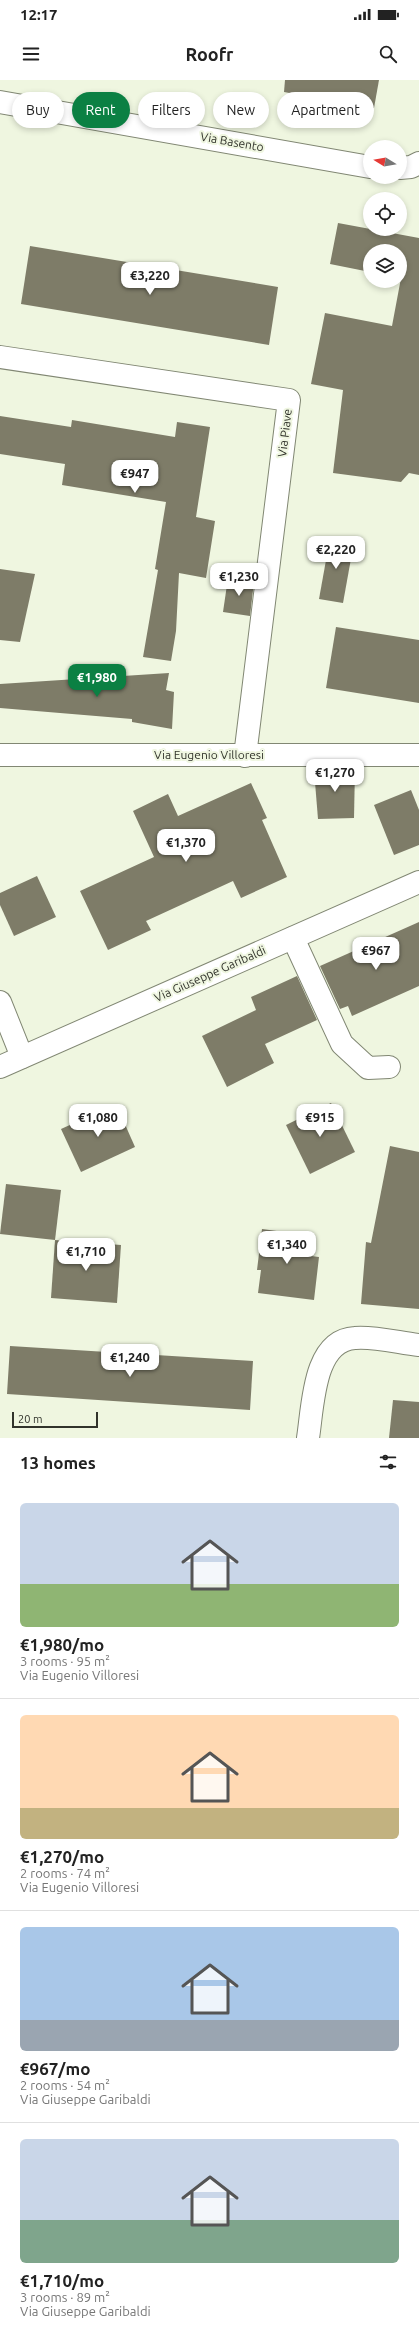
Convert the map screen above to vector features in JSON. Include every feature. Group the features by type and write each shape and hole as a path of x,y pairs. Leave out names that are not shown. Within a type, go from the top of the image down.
{"street":[{"name":"Via Basento","path":"0,102 363,166"},
{"path":"407,167 419,163"},
{"name":"Via Piave","path":"0,357 289,400 244,756"},
{"name":"Via Eugenio Villoresi","path":"0,755 419,755"},
{"name":"Via Giuseppe Garibaldi","path":"0,1067 419,882"},
{"path":"293,938 342,1044 368,1068 389,1067"},
{"path":"0,1002 22,1057"},
{"path":"308,1438 319,1368 328,1351 341,1342 354,1338 419,1345"}],"building":[{"path":"285,80 379,80 374,108 374,92 284,92"},
{"path":"338,223 363,228 363,236 407,236 419,238 419,475 409,473 401,482 333,473 343,390 311,384 325,313 392,326 399,288 407,288 407,244 363,244 363,271 330,264"},
{"path":"30,246 278,287 269,345 21,304"},
{"path":"0,416 71,427 72,420 175,437 177,422 210,427 196,517 215,521 206,578 179,573 176,631 171,661 143,657 158,570 155,569 166,502 62,485 65,464 0,454"},
{"path":"330,538 354,542 343,603 319,599"},
{"path":"0,569 35,574 20,642 0,640"},
{"path":"228,578 254,582 250,616 223,612"},
{"path":"336,627 419,640 419,703 326,688"},
{"path":"169,673 166,690 174,692 172,729 132,722 132,719 0,708 0,684"},
{"path":"355,768 354,818 318,819 314,770"},
{"path":"251,783 267,818 262,820 287,877 241,898 233,881 146,921 151,930 108,950 80,891 154,857 133,811 168,794 178,816"},
{"path":"411,790 419,810 419,845 394,855 374,805"},
{"path":"37,876 56,917 14,936 0,905 0,893"},
{"path":"419,922 419,986 352,1016 348,1006 340,1009 320,966"},
{"path":"297,976 317,1020 265,1044 274,1063 227,1087 202,1036 256,1010 251,997"},
{"path":"331,1103 355,1152 310,1174 286,1125"},
{"path":"116,1104 135,1147 81,1172 61,1129"},
{"path":"390,1146 419,1152 419,1309 361,1304 366,1242 371,1243"},
{"path":"6,1184 61,1190 55,1240 0,1234"},
{"path":"262,1229 313,1236 311,1256 319,1257 314,1300 258,1293 261,1270 257,1270"},
{"path":"55,1240 121,1245 117,1303 51,1298"},
{"path":"10,1346 253,1361 250,1410 7,1394"},
{"path":"393,1400 419,1402 419,1438 389,1438"}]}
